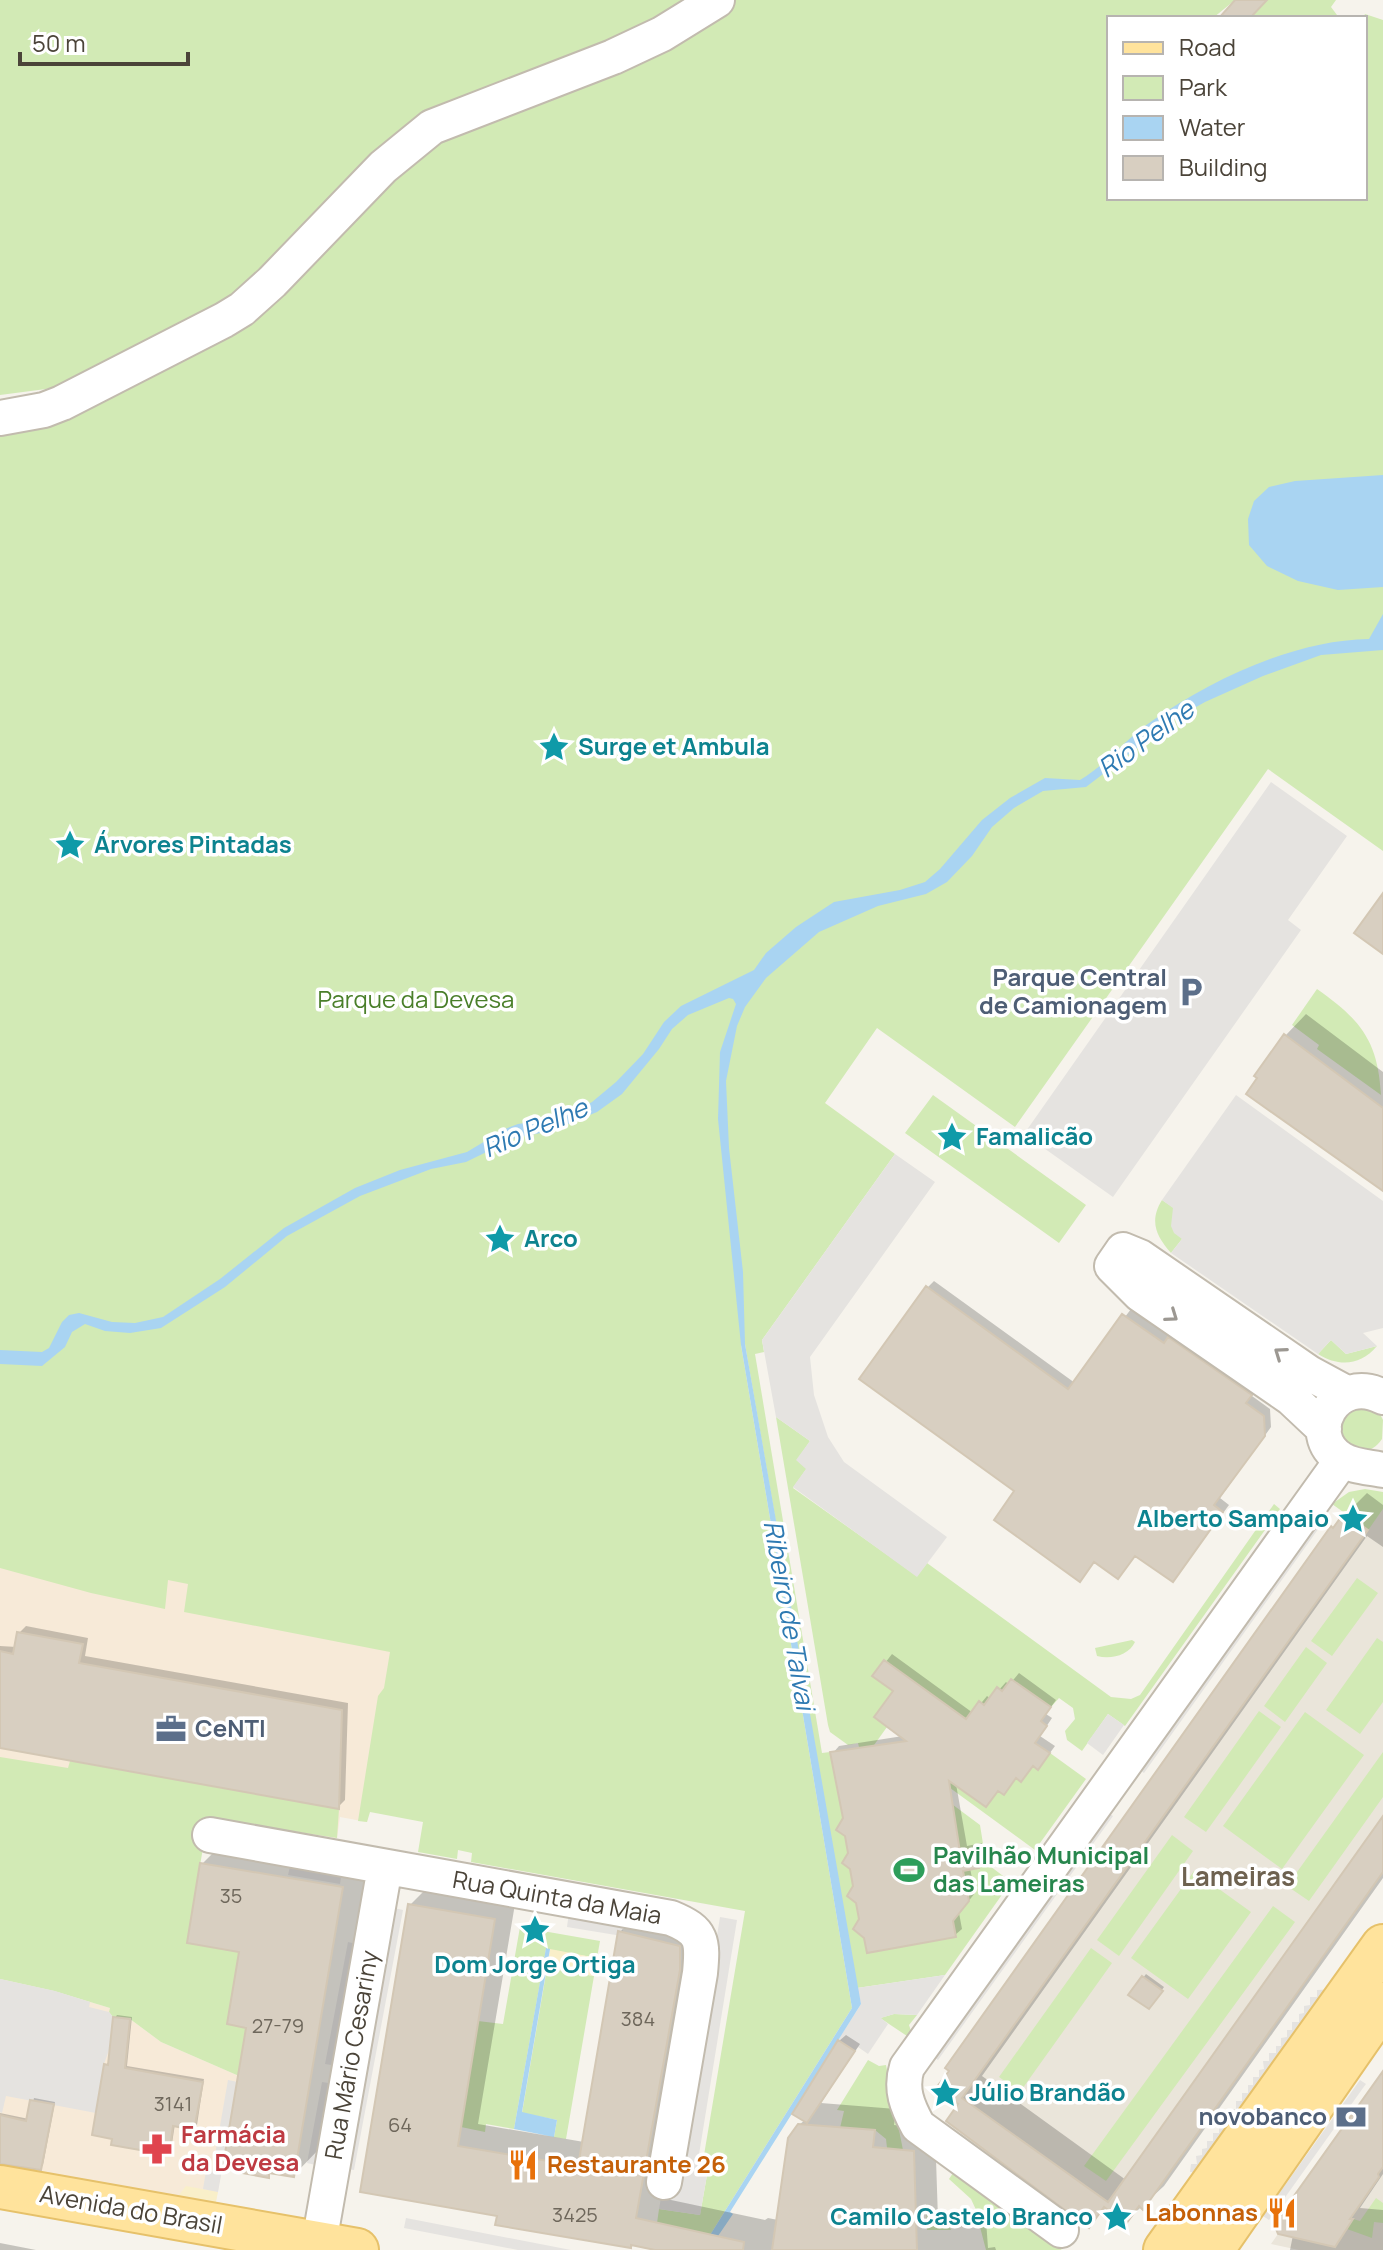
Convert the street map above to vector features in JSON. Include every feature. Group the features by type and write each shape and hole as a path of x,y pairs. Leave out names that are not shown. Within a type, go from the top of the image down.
{"main road":[{"path":"1165,2250 1383,1946"},
{"path":"1195,2250 1383,1983"},
{"path":"1212,2250 1383,2004"},
{"path":"1231,2250 1383,2032"},
{"name":"Avenida do Brasil","path":"0,2187 338,2246"},
{"name":"Avenida do Brasil","path":"0,2214 208,2250"}],"street":[{"path":"0,418 44,410 62,403 242,309 383,167 432,127 613,57 662,34 717,0"},
{"path":"1324,1429 1291,1398 1140,1294 1112,1266 1123,1250 1140,1257 1309,1373 1346,1393"},
{"path":"1061,2230 918,2126 904,2092 903,2079 907,2067 1368,1464 1329,1447 1324,1429 1332,1404 1346,1393 1359,1390 1383,1397"},
{"name":"Rua Quinta da Maia","path":"210,1835 671,1918 690,1926 698,1935 702,1949 700,1973 664,2182"},
{"name":"Rua Mário Cesariny","path":"338,2246 385,1867"}],"shaded area":[{"name":"Parque Central de Camionagem","path":"1271,782 1347,836 1288,920 1301,930 1113,1197 1024,1134"},
{"path":"1236,1095 1383,1201 1383,1328 1363,1333 1377,1346 1346,1354 1331,1340 1318,1354 1171,1253 1182,1239 1171,1226 1173,1208 1162,1200"},
{"path":"895,1154 935,1182 810,1357 814,1395 828,1437 844,1462 947,1537 917,1577 793,1487 806,1469 796,1460 810,1441 776,1417 762,1340"},
{"path":"447,1424 367,1822 340,1817 337,1838 32,1792 0,1889 0,1539"},
{"path":"1383,1509 1383,1872 1335,1939 1321,1942 1330,1948 1143,2210 1134,2204 1126,2224 1106,2209 1109,2206 1106,2204 1089,2228 944,2124 961,2100 936,2088 943,2079 952,2086 958,2078 945,2068 1132,1806 1145,1804 1137,1798 1331,1526 1342,1535 1347,1529 1337,1522 1344,1513 1361,1525 1364,1535"},
{"path":"1314,1514 1324,1521 1144,1773 1134,1766"},
{"path":"1108,1714 1124,1725 1103,1755 1087,1743"},
{"path":"1103,1809 1113,1816 938,2060 928,2053"},
{"path":"291,1862 342,1871 340,1884 288,1875"},
{"path":"390,1907 403,1910 354,2170 342,2168"},
{"path":"569,1912 624,1922 622,1936 567,1927"},
{"path":"720,1917 737,1920 696,2173 707,2175 700,2215 659,2209 662,2192 676,2193"},
{"path":"348,1942 361,1945 338,2066 325,2064"},
{"path":"945,1975 917,2015 894,2014 881,2018 888,2024 868,2054 858,2047 855,2051 838,2040 861,2004 857,1988"},
{"path":"0,1979 110,2008 113,2017 130,2019 161,2042 239,2076 215,2206 0,2169"},
{"path":"0,1979 90,2002 89,2007 109,2012 113,2017 96,2113 6,2096 0,2112"},
{"path":"1337,1989 1207,2173 1190,2172 1191,2164 1197,2164 1196,2156 1202,2155 1207,2141 1213,2141 1213,2133 1219,2133 1219,2125 1224,2125 1224,2118 1230,2117 1229,2109 1236,2109 1236,2101 1242,2101 1242,2093 1248,2093 1248,2085 1253,2085 1253,2077 1259,2077 1259,2070 1264,2069 1263,2061 1269,2061 1269,2053 1276,2053 1276,2046 1281,2046 1281,2038 1287,2037 1287,2030 1292,2030 1292,2022 1299,2022 1304,2006 1310,2005 1310,1997 1317,1997 1317,1990"},
{"path":"228,2080 238,2082 218,2192 203,2189 206,2171 212,2172"},
{"path":"1360,2080 1366,2084 1269,2220 1263,2216"},
{"path":"322,2082 335,2084 320,2166 307,2163"},
{"path":"1383,2167 1383,2250 1299,2250 1271,2244 1278,2234 1274,2224"},
{"path":"406,2218 571,2250 518,2250 404,2228"}],"green space":[{"path":"0,0 702,0 672,19 452,107 244,291 81,379 46,389 0,395"},
{"name":"Parque da Devesa","path":"734,0 1235,0 1215,16 1107,16 1107,200 1367,200 1367,16 1364,16 1365,14 1383,20 1383,851 1268,769 1015,1127 877,1028 825,1103 895,1154 762,1340 764,1352 755,1354 822,1753 830,1752 843,1820 837,1830 845,1836 848,1853 842,1863 850,1869 859,1919 853,1929 864,1936 867,1953 956,1937 953,1921 969,1901 963,1871 979,1868 979,1865 986,1863 1011,1882 945,1975 857,1988 745,1344 741,1345 852,2008 710,2235 657,2223 659,2209 700,2215 707,2175 701,2174 702,2167 745,1911 471,1862 472,1853 458,1850 457,1859 418,1852 423,1822 370,1812 367,1822 358,1821 378,1696 384,1688 390,1652 184,1612 188,1584 168,1580 165,1609 0,1568 0,430 233,327 421,147"},
{"path":"1336,0 1331,7 1340,16 1252,16 1265,2"},
{"path":"1317,989 1345,1011 1364,1033 1376,1060 1381,1095 1317,1049 1319,1045 1292,1025"},
{"path":"933,1095 1086,1205 1059,1243 905,1133"},
{"path":"1162,1200 1174,1208 1182,1239 1171,1253 1156,1228 1156,1215"},
{"path":"1331,1340 1346,1354 1377,1346 1364,1358 1341,1362 1318,1354"},
{"path":"1352,1405 1379,1412 1383,1420 1382,1439 1370,1450 1344,1447 1337,1420"},
{"path":"776,1417 810,1441 797,1460 807,1468 793,1488 917,1576 927,1563 1111,1697 1131,1699 1140,1695 1274,1504 1280,1509 1125,1726 1108,1714 1082,1751 1067,1740 1065,1731 1075,1719 1073,1708 1059,1698 1051,1707 1011,1679 1002,1691 997,1688 984,1705 966,1719 884,1660 873,1676 893,1691 874,1717 887,1727 864,1759 864,1768 858,1743 848,1745 830,1732 828,1725"},
{"path":"1365,1489 1383,1492 1383,1509 1364,1536 1360,1524 1332,1504 1349,1492"},
{"path":"1357,1578 1378,1593 1332,1656 1311,1641"},
{"path":"1377,1638 1383,1642 1383,1702 1360,1734 1326,1710"},
{"path":"1132,1640 1135,1642 1124,1653 1114,1657 1097,1656 1095,1648"},
{"path":"1306,1647 1327,1663 1285,1722 1264,1706"},
{"path":"1259,1711 1281,1727 1206,1832 1184,1817"},
{"path":"1305,1712 1364,1755 1282,1869 1223,1826"},
{"path":"1383,1752 1383,1797 1309,1901 1287,1886"},
{"path":"1050,1753 1086,1779 1035,1850 946,1785 948,1780 986,1807 998,1791 1016,1778 1021,1782 1033,1766 1038,1770"},
{"path":"0,1757 68,1768 70,1761 339,1809 337,1838 208,1818 187,1943 239,1952 227,2024 246,2028 239,2076 161,2042 130,2019 113,2017 110,2008 0,1979"},
{"path":"933,1790 980,1825 984,1850 960,1852 955,1818 933,1805"},
{"path":"1172,1835 1193,1851 1119,1956 1097,1940"},
{"path":"1194,1871 1251,1912 1188,1999 1131,1958"},
{"path":"1273,1906 1295,1922 1106,2181 1084,2166"},
{"path":"520,1927 600,1941 597,1958 546,1949 514,2129 486,2124 485,2132 461,2127 478,2021 503,2024"},
{"path":"1091,1948 1112,1963 1020,2092 999,2077"},
{"path":"547,1968 594,1976 566,2139 554,2137 557,2120 522,2113"},
{"path":"894,2014 917,2015 909,2025 911,2031 907,2036 880,2018"},
{"path":"868,2060 879,2066 886,2065 903,2150 887,2148 886,2139 875,2130 840,2128 844,2111 837,2110"},
{"path":"953,2173 1062,2250 986,2250 980,2227 983,2225 971,2199 949,2179"},
{"path":"1376,2198 1383,2203 1383,2223 1374,2222 1372,2238 1347,2229 1353,2219 1360,2221"},
{"path":"926,2204 942,2214 951,2230 927,2230"}],"sand":[{"path":"550,1949 597,1958 594,1976 547,1968"},
{"path":"186,2186 218,2192 215,2206 176,2199"}],"water":[{"path":"1383,475 1383,587 1338,590 1298,581 1267,566 1249,545 1248,519 1254,501 1269,487 1295,481"},
{"path":"1383,614 1383,650 1321,655 1205,702 1175,719 1086,787 1043,791 1014,808 992,827 972,856 947,882 926,894 878,906 819,932 766,978 745,1007 737,1026 726,1081 729,1148 743,1272 745,1344 861,2004 730,2212 733,2214 718,2236 710,2235 852,2008 741,1345 718,1119 720,1052 736,1004 733,999 688,1015 672,1029 622,1094 597,1112 551,1131 515,1138 466,1162 431,1169 360,1196 287,1236 225,1287 161,1328 130,1333 105,1331 85,1324 72,1332 65,1347 42,1366 0,1364 0,1350 42,1352 49,1348 69,1315 79,1313 112,1322 135,1323 163,1317 220,1279 284,1228 355,1188 400,1170 467,1152 518,1124 574,1112 616,1082 643,1054 664,1022 681,1006 754,970 766,953 796,927 834,902 900,890 925,882 982,820 1010,798 1045,778 1080,780 1176,705 1255,665 1312,646 1369,639"},
{"path":"546,1948 550,1949 522,2112 557,2120 554,2137 514,2129"}],"building":[{"path":"1235,0 1267,0 1252,16 1221,16"},
{"path":"1383,893 1383,954 1354,933"},
{"path":"1284,1034 1383,1108 1383,1191 1246,1094 1257,1078 1254,1076"},
{"path":"926,1286 1068,1389 1122,1314 1164,1343 1168,1337 1252,1395 1246,1403 1264,1416 1265,1436 1214,1505 1223,1512 1173,1582 1135,1556 1118,1579 1094,1562 1080,1582 994,1520 1014,1491 859,1379"},
{"path":"1344,1513 1368,1530 962,2098 1108,2202 1383,1816 1383,1872 1143,2210 1139,2206 1126,2224 1104,2207 1089,2228 946,2121 958,2104 936,2088 949,2071 945,2068 1331,1526 1333,1528"},
{"name":"CeNTI","path":"17,1632 83,1644 79,1663 342,1710 339,1809 0,1748 0,1651 13,1654"},
{"path":"884,1660 966,1719 979,1701 984,1705 997,1687 1002,1691 1011,1679 1051,1707 1041,1721 1047,1726 1035,1743 1050,1753 1038,1770 1033,1766 1021,1782 1016,1778 1004,1795 998,1791 986,1807 949,1781 960,1852 976,1849 979,1868 963,1871 969,1901 953,1921 956,1937 867,1953 864,1938 853,1929 859,1919 856,1903 847,1896 853,1886 850,1869 842,1863 848,1853 845,1836 836,1830 843,1818 830,1752 906,1741 874,1717 893,1691 872,1676"},
{"path":"200,1863 343,1887 294,2177 269,2173 269,2178 242,2173 243,2168 223,2165 246,2028 227,2024 239,1952 187,1943"},
{"path":"408,1904 495,1919 458,2146 578,2166 618,1931 680,1946 680,1970 636,2218 744,2242 743,2250 655,2250 631,2245 631,2248 495,2225 497,2216 360,2192"},
{"path":"1142,1976 1163,1991 1149,2009 1128,1995"},
{"path":"113,2017 130,2019 125,2068 203,2082 194,2130 173,2126 169,2155 111,2145 112,2139 92,2135 104,2064 108,2065"},
{"path":"838,2040 855,2051 807,2123 792,2114"},
{"path":"1383,2071 1383,2167 1335,2247 1278,2234 1274,2224"},
{"path":"30,2100 54,2104 41,2170 0,2164 0,2115 26,2121"},
{"path":"798,2124 875,2130 873,2147 914,2151 917,2250 772,2250 788,2138"}],"place":[{"name":"Surge et Ambula","path":"554,747"},
{"name":"Árvores Pintadas","path":"70,845"},
{"name":"Parque Central de Camionagem","path":"1191,992"},
{"name":"Famalicão","path":"952,1137"},
{"name":"Arco","path":"500,1239"},
{"name":"Alberto Sampaio","path":"1353,1519"},
{"name":"CeNTI","path":"171,1729"},
{"name":"Pavilhão Municipal das Lameiras","path":"909,1870"},
{"name":"Dom Jorge Ortiga","path":"535,1930"},
{"name":"Júlio Brandão","path":"945,2093"},
{"name":"novobanco","path":"1351,2117"},
{"name":"Farmácia da Devesa","path":"157,2149"},
{"name":"Restaurante 26","path":"523,2165"},
{"name":"Labonnas","path":"1282,2213"},
{"name":"Camilo Castelo Branco","path":"1117,2217"}],"district":[{"name":"Lameiras","path":"1238,1877"}],"water label":[{"name":"Rio Pelhe","path":"1146,739"},
{"name":"Rio Pelhe","path":"535,1128"},
{"name":"Ribeiro de Talvai","path":"789,1615"}]}
